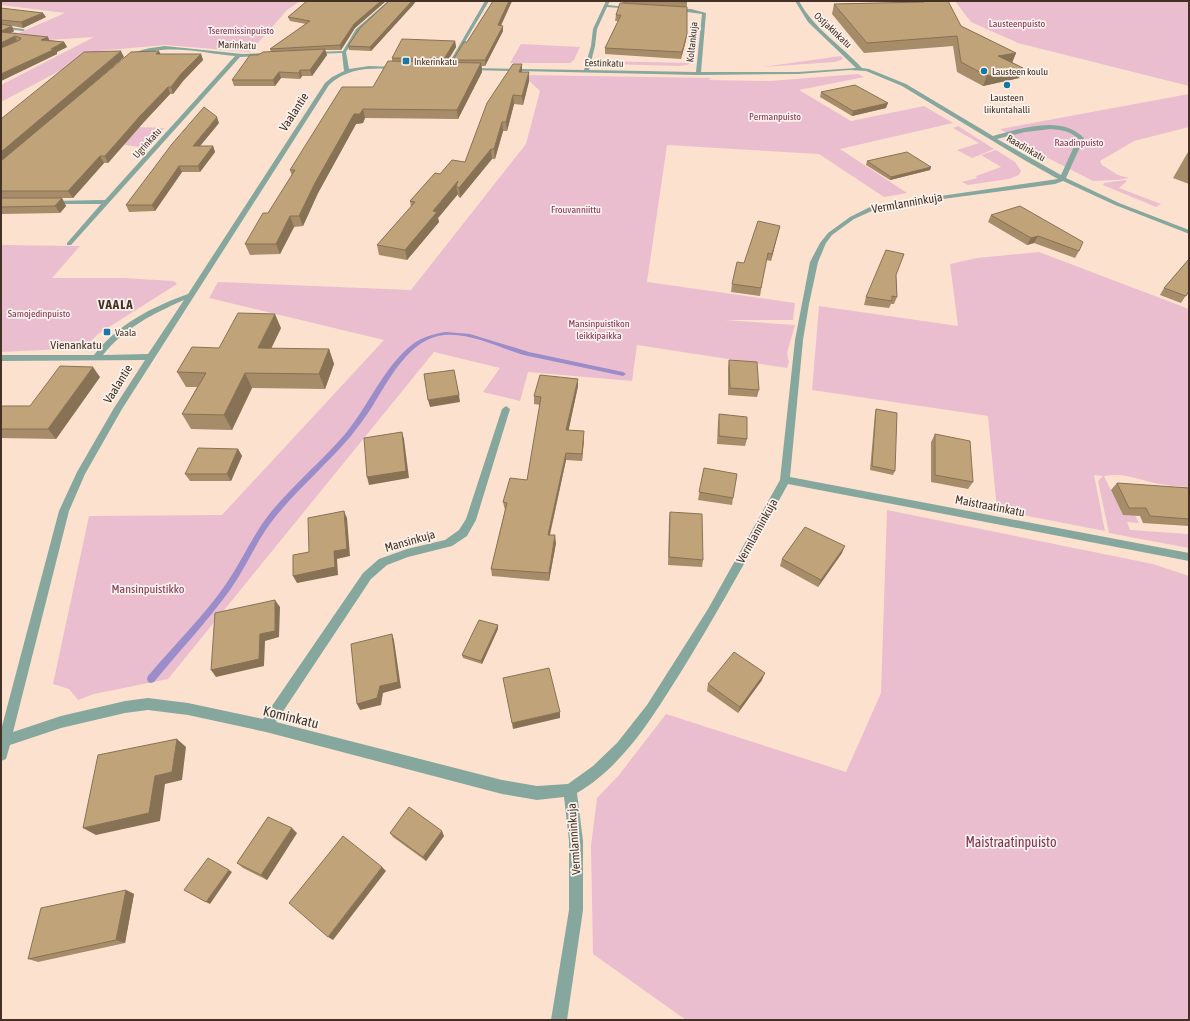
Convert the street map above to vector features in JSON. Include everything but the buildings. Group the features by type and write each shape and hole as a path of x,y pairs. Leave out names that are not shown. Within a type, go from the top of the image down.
{"street":[{"path":"390,1 358,30 344,52 346,71 367,68 402,68"},
{"path":"447,69 487,1"},
{"path":"586,72 595,29 608,1"},
{"name":"Ostjakinkatu","path":"797,1 803,13 813,26 852,59 860,69"},
{"path":"606,6 637,8"},
{"name":"Koltankuja","path":"668,9 691,10 704,13 698,74"},
{"path":"1,27 23,30"},
{"name":"Marinkatu","path":"125,61 139,52 163,47 238,56 276,54"},
{"path":"306,53 344,52"},
{"name":"Ugrinkatu","path":"69,244 238,56"},
{"path":"439,68 454,69"},
{"name":"Eestinkatu","path":"461,69 698,74 778,74 860,69"},
{"name":"Raadinkatu","path":"860,69 883,76 904,85 1063,179 1117,204 1189,232"},
{"name":"Vaalantie","path":"1,755 64,511 80,474 151,357 327,84 334,77 346,71"},
{"path":"992,138 1043,127 1062,128 1075,133 1081,138 1063,179"},
{"name":"Vermlanninkuja","path":"559,1020 576,910 576,841 570,790 587,780 598,771 622,747 651,709 712,612 785,480 799,340 814,262 823,243 830,234 852,218 872,208 905,202 1055,182 1063,179"},
{"path":"46,202 106,202"},
{"path":"97,357 110,341 136,322 171,302 191,295"},
{"name":"Vienankatu","path":"1,358 151,357"},
{"name":"Mansinkuja","path":"266,726 368,576 383,562 407,553 448,543 463,533 471,520 506,409"},
{"name":"Maistraatinkatu","path":"785,480 1189,557"},
{"name":"Kominkatu","path":"5,741 61,722 125,707 148,704 188,709 266,726 502,786 537,793 570,790"}],"green space":[{"name":"Tseremissinpuisto","path":"1,1 300,1 287,10 250,52 165,45 97,51 1,102 1,85 94,37 1,43 1,30 19,33 65,13 1,5"},
{"name":"Lausteenpuisto","path":"955,1 1189,1 1189,86 1018,43 971,22"},
{"path":"521,44 580,47 574,60 570,63 510,63"},
{"path":"841,56 843,59 835,62 762,67"},
{"path":"598,61 690,63 680,66 607,64"},
{"path":"858,74 864,77 799,90 851,121 924,106 953,123 840,149 907,193 884,197 819,154 667,145 647,282 795,303 793,320 724,320 795,325 787,353 789,362 787,368 637,345 632,381 528,372 520,401 483,392 500,368 434,352 168,679 94,694 78,700 69,689 53,684 89,516 222,515 384,340 209,298 218,282 411,290 526,144 540,91 523,75 712,78 708,80 770,81"},
{"name":"Raadinpuisto","path":"1189,94 1189,127 1134,141 1100,161 1102,165 1118,175 1129,178 1093,181 1046,157 1000,129"},
{"path":"60,124 164,128 145,148 50,133"},
{"path":"958,126 994,149 972,158 957,150 979,143 953,128"},
{"path":"996,150 1015,162 1021,171 1019,175 1009,179 968,185 962,182 977,178 976,176 1001,167 981,155"},
{"path":"1127,181 1119,188 1161,204 1156,207 1103,185 1104,183"},
{"name":"Samojedinpuisto","path":"1,245 80,246 52,278 124,278 174,281 177,284 98,334 84,348 1,352"},
{"path":"1039,252 1189,309 1189,487 1164,485 1119,475 1104,476 1123,515 1135,515 1139,523 1127,522 1130,530 1189,534 1189,548 1109,533 1098,481 1103,476 1094,475 1105,531 997,510 988,416 812,390 819,306 958,326 950,264 977,258"},
{"name":"Maistraatinpuisto","path":"887,510 1153,564 1189,576 1189,1020 686,1020 593,954 591,846 597,798 619,775 666,714 846,772 881,693"}],"waterway":[{"path":"151,679 210,611 228,587 257,536 273,514 336,449 367,410 400,360 410,349 422,341 435,335 446,333 458,334 482,339 528,354 623,374"}],"place":[{"name":"Inkerinkatu","path":"406,61"},
{"name":"Lausteen koulu","path":"984,71"},
{"name":"Lausteen liikuntahalli","path":"1007,85"},
{"name":"Vaala","path":"107,332"}],"district":[{"name":"VAALA","path":"116,304"}],"park label":[{"name":"Permanpuisto","path":"775,116"},
{"name":"Frouvanniittu","path":"576,209"},
{"name":"Mansinpuistikon leikkipaikka","path":"599,328"},
{"name":"Mansinpuistikko","path":"148,589"}]}
